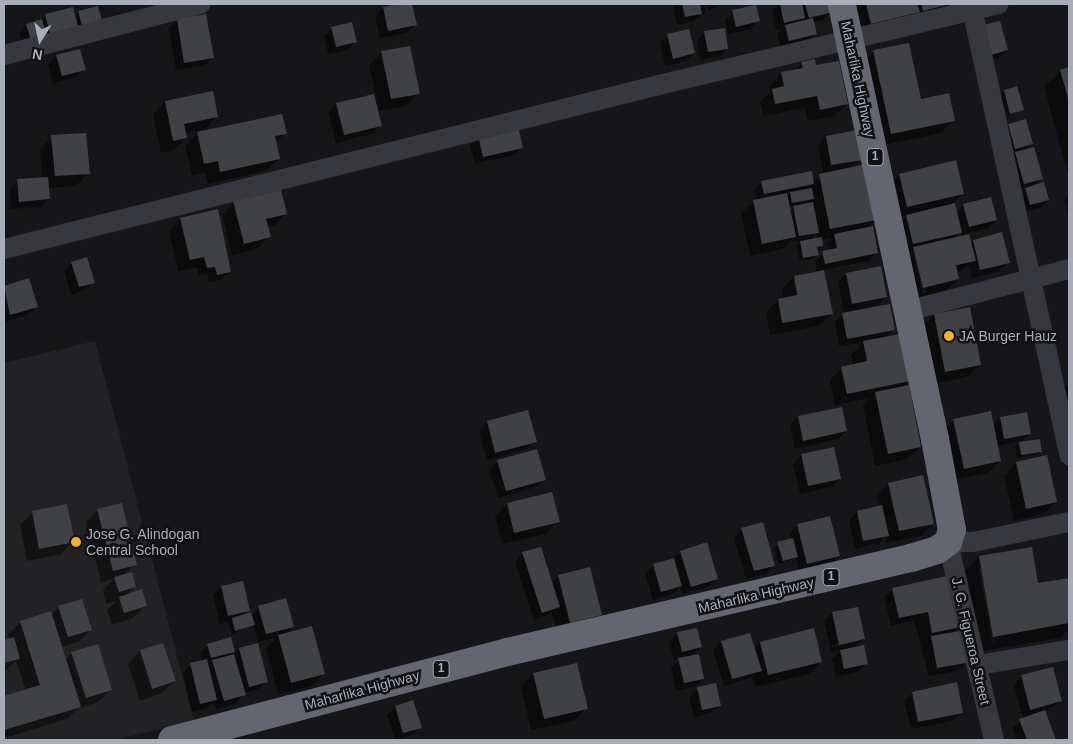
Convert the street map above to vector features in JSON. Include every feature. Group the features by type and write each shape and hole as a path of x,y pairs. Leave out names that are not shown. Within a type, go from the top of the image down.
{"highway":[{"name":"Maharlika Highway","path":"172,740 507,652 911,558 937,550 948,542 952,530 842,4"}],"street":[{"path":"4,55 200,4"},
{"path":"4,249 972,7 998,4"},
{"path":"972,7 1069,455"},
{"path":"907,310 1069,269"},
{"path":"948,542 973,542 1069,522"},
{"name":"J. G. Figueroa Street","path":"948,542 994,740"},
{"path":"978,665 1069,650"}],"shaded area":[{"name":"Jose G. Alindogan Central School","path":"95,341 194,721 114,740 4,740 4,363"}],"building":[{"path":"412,4 417,25 388,31 383,7"},
{"path":"682,4 700,4 702,14 685,17"},
{"path":"780,4 802,4 805,18 784,23"},
{"path":"805,4 831,4 833,12 809,18"},
{"path":"866,4 917,4 920,12 871,24"},
{"path":"921,4 951,4 923,11"},
{"path":"756,5 760,21 736,27 732,10"},
{"path":"98,6 103,24 83,29 78,11"},
{"path":"73,7 79,30 51,38 45,14"},
{"path":"206,14 214,58 184,63 177,19"},
{"path":"813,18 817,34 789,41 785,25"},
{"path":"42,19 48,42 33,46 26,24"},
{"path":"1000,21 1008,50 991,55 983,25"},
{"path":"352,22 357,42 336,47 331,27"},
{"path":"725,28 728,49 708,52 704,31"},
{"path":"689,29 695,53 673,59 667,34"},
{"path":"909,43 921,99 949,93 955,121 891,134 873,50"},
{"path":"410,46 420,94 391,99 381,51"},
{"path":"80,49 86,70 62,76 56,55"},
{"path":"815,59 816,65 839,61 848,104 820,110 817,96 775,104 772,89 784,86 781,72 803,68 801,62"},
{"path":"1069,67 1069,102 1060,70"},
{"path":"1017,86 1024,110 1010,114 1004,90"},
{"path":"213,91 218,117 184,124 187,138 173,141 165,101"},
{"path":"374,94 382,126 344,135 336,103"},
{"path":"282,114 287,134 275,136 280,159 220,172 218,161 204,164 197,132"},
{"path":"1026,119 1033,144 1015,149 1008,124"},
{"path":"518,126 523,148 483,157 478,135"},
{"path":"857,130 863,160 831,165 826,136"},
{"path":"86,133 90,174 55,176 51,135"},
{"path":"1034,147 1043,179 1024,184 1015,152"},
{"path":"956,160 964,194 907,207 899,174"},
{"path":"866,164 877,220 830,229 819,174"},
{"path":"812,171 814,184 764,194 761,181"},
{"path":"48,177 50,199 19,202 17,179"},
{"path":"1044,182 1049,200 1030,205 1025,188"},
{"path":"812,188 814,199 792,203 790,192"},
{"path":"281,190 287,214 266,219 271,237 244,244 233,201"},
{"path":"787,193 796,237 762,244 753,200"},
{"path":"991,197 997,220 969,227 963,204"},
{"path":"813,202 819,233 799,236 793,206"},
{"path":"955,203 962,233 913,244 906,215"},
{"path":"218,209 231,272 217,275 215,267 207,268 204,257 190,260 180,218"},
{"path":"873,226 878,253 825,264 822,251 837,248 834,234"},
{"path":"1002,232 1010,263 980,270 973,240"},
{"path":"969,234 976,261 956,265 959,279 923,288 913,247"},
{"path":"822,237 823,246 817,247 819,255 803,258 800,241"},
{"path":"87,257 95,283 79,287 71,262"},
{"path":"881,266 887,297 852,304 846,273"},
{"path":"824,270 833,314 782,323 778,299 797,295 794,276"},
{"path":"29,278 38,307 10,315 4,286"},
{"path":"890,304 895,330 847,339 842,313"},
{"path":"970,307 981,365 945,372 934,314"},
{"path":"900,334 910,381 847,394 841,367 867,361 863,341"},
{"path":"909,385 921,447 888,454 875,392"},
{"path":"842,407 847,431 803,441 798,416"},
{"path":"528,410 537,442 495,453 487,421"},
{"path":"991,411 1001,461 964,469 953,419"},
{"path":"1027,412 1031,434 1004,439 1000,417"},
{"path":"1040,439 1042,452 1021,455 1019,442"},
{"path":"834,447 841,479 808,486 801,454"},
{"path":"537,449 546,480 506,491 497,460"},
{"path":"1047,455 1057,502 1026,509 1016,462"},
{"path":"923,475 934,524 899,531 888,483"},
{"path":"552,492 560,522 514,533 507,503"},
{"path":"122,503 137,565 113,571 97,509"},
{"path":"67,504 75,542 39,549 32,511"},
{"path":"882,505 889,536 863,541 857,511"},
{"path":"830,516 840,556 807,564 797,524"},
{"path":"763,522 775,566 754,571 741,528"},
{"path":"793,538 798,557 783,561 777,542"},
{"path":"707,542 718,579 691,587 680,551"},
{"path":"541,547 560,607 542,613 522,552"},
{"path":"1032,547 1038,583 1069,578 1069,623 993,637 979,556"},
{"path":"674,558 682,586 661,592 653,564"},
{"path":"590,567 602,615 570,623 558,575"},
{"path":"132,572 136,587 119,592 114,577"},
{"path":"951,575 961,627 932,633 928,612 899,618 892,588"},
{"path":"243,581 250,611 228,616 221,586"},
{"path":"142,589 147,606 124,613 119,597"},
{"path":"286,598 294,627 266,634 258,606"},
{"path":"82,599 92,630 68,637 58,606"},
{"path":"858,607 865,639 839,645 832,612"},
{"path":"51,611 81,707 4,730 4,696 40,685 20,621"},
{"path":"251,612 255,625 235,631 232,618"},
{"path":"312,626 325,674 291,683 278,635"},
{"path":"697,628 702,647 682,652 677,632"},
{"path":"814,628 822,662 768,675 760,642"},
{"path":"960,631 966,663 937,668 931,636"},
{"path":"750,633 762,671 732,679 721,641"},
{"path":"14,637 20,659 4,663 4,640"},
{"path":"231,637 235,652 211,658 207,644"},
{"path":"163,643 176,681 152,689 140,650"},
{"path":"258,643 268,682 249,687 239,648"},
{"path":"98,644 112,690 86,698 71,652"},
{"path":"864,645 868,664 844,669 840,650"},
{"path":"234,654 246,695 224,701 212,660"},
{"path":"699,654 704,679 684,683 678,658"},
{"path":"207,659 217,700 200,704 190,663"},
{"path":"577,663 588,709 544,719 533,673"},
{"path":"1053,667 1062,701 1030,710 1021,675"},
{"path":"957,682 963,713 918,722 912,692"},
{"path":"716,683 721,706 702,710 697,687"},
{"path":"413,700 422,728 403,733 395,706"},
{"path":"1045,710 1056,740 1027,740 1019,719"}],"place":[{"name":"JA Burger Hauz","path":"949,336"},
{"name":"Jose G. Alindogan Central School","path":"76,542"}]}
